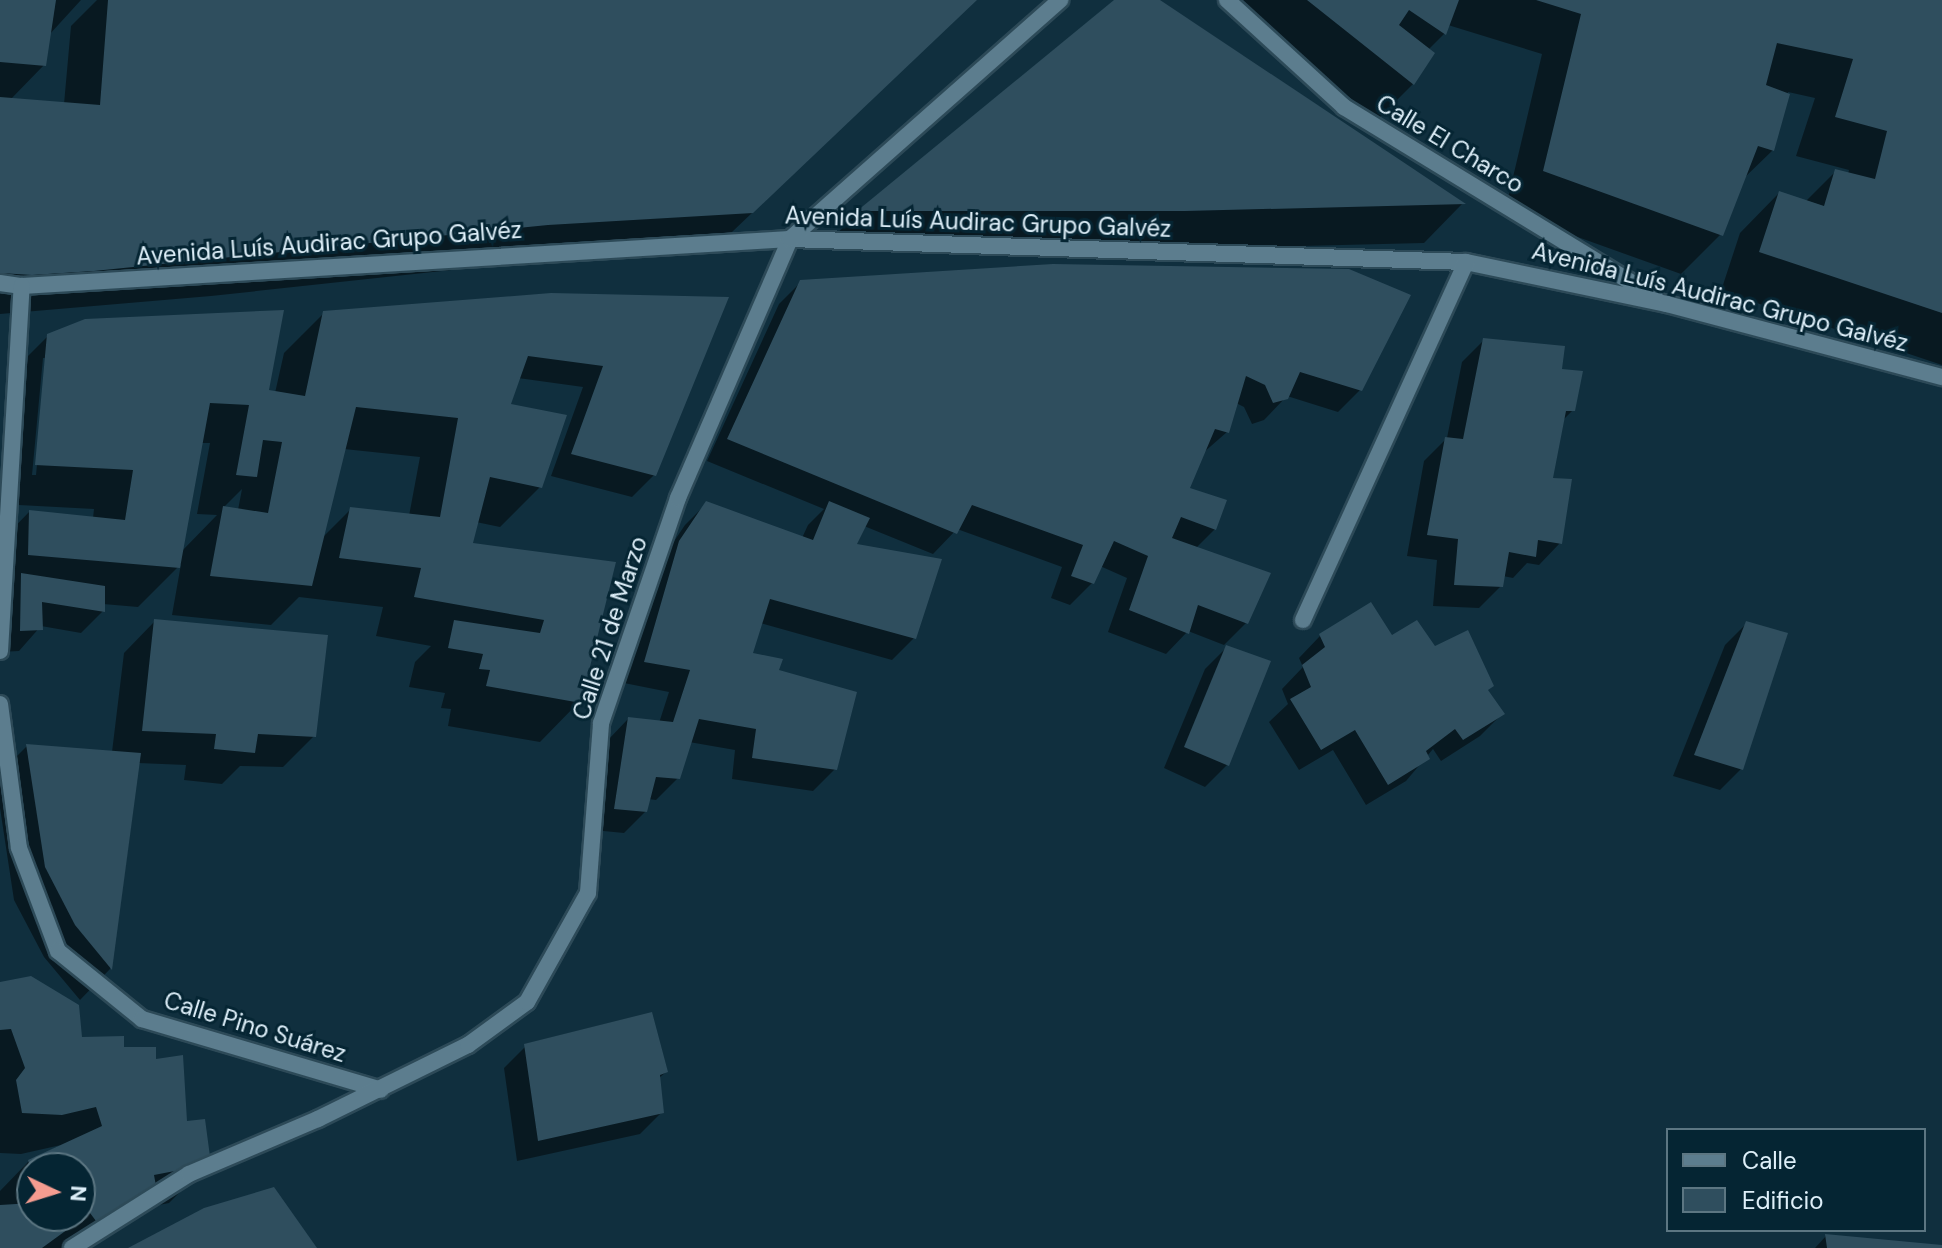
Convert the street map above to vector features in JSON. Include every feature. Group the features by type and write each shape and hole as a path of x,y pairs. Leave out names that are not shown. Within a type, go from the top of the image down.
{"street":[{"path":"790,239 1060,0"},
{"name":"Calle El Charco","path":"1227,0 1344,107 1667,304"},
{"name":"Avenida Luís Audirac Grupo Galvéz","path":"0,283 22,286 790,239 1466,262 1667,304 1942,377"},
{"name":"Calle 21 de Marzo","path":"72,1248 189,1174 381,1090 468,1045 527,1002 588,893 601,723 678,498 790,239"},
{"path":"1303,620 1466,262"},
{"path":"0,651 22,286"},
{"name":"Calle Pino Suárez","path":"0,704 19,848 58,951 142,1019 381,1090"}],"building":[{"path":"0,0 56,0 46,66 0,62"},
{"path":"108,0 977,0 753,213 548,225 94,271 32,275 0,273 0,97 100,105"},
{"path":"1114,0 1160,0 1466,204 1185,211 857,211"},
{"path":"1307,0 1459,0 1446,35 1409,10 1399,25 1435,53 1414,85"},
{"path":"1536,0 1942,0 1942,313 1759,252 1779,191 1824,206 1835,169 1875,179 1887,131 1835,117 1853,59 1777,43 1766,85 1790,94 1774,151 1758,146 1723,236 1543,171 1581,14"},
{"path":"1053,264 1349,269 1411,295 1362,391 1300,372 1288,399 1273,403 1265,385 1246,376 1229,433 1215,429 1190,488 1227,500 1216,530 1181,517 1172,538 1271,573 1248,624 1198,605 1189,634 1129,610 1148,556 1114,541 1094,584 1071,576 1083,545 972,505 957,534 727,439 800,280"},
{"path":"551,293 729,297 656,476 571,454 603,366 528,356 511,404 567,415 542,488 490,477 473,543 616,562 581,703 486,686 490,670 479,669 483,654 448,648 454,620 540,633 544,620 414,597 421,568 339,558 350,507 440,517 458,418 356,407 312,586 210,576 223,506 268,513 282,442 263,440 257,477 236,475 249,405 210,403 180,568 28,555 29,510 125,520 133,470 35,465 47,334 85,319 284,310 269,390 305,396 323,311"},
{"path":"1483,338 1565,346 1562,369 1583,371 1575,411 1566,411 1553,478 1572,479 1562,544 1538,540 1536,557 1509,552 1503,587 1454,585 1458,539 1427,535 1445,437 1463,439"},
{"path":"706,501 813,540 829,501 870,518 857,544 942,559 916,639 770,599 753,653 783,659 779,670 857,692 837,770 752,758 756,729 699,719 680,779 656,777 647,812 614,809 628,717 673,722 690,670 644,662 679,541"},
{"path":"21,573 105,586 105,612 42,602 43,630 20,631"},
{"path":"1371,602 1392,635 1417,620 1435,646 1468,630 1494,686 1488,690 1505,714 1463,740 1455,729 1426,751 1430,759 1388,785 1355,730 1321,750 1290,699 1311,687 1302,665 1325,647 1319,634"},
{"path":"154,619 328,635 316,737 258,734 255,753 214,749 216,734 142,731"},
{"path":"1746,621 1788,633 1743,770 1694,755"},
{"path":"1226,645 1271,661 1229,766 1184,747"},
{"path":"26,744 141,753 112,970 75,925 45,867"},
{"path":"31,976 79,1005 82,1037 124,1036 124,1047 156,1047 156,1059 183,1055 187,1121 205,1119 211,1164 154,1175 156,1186 96,1221 96,1152 45,1152 102,1126 96,1107 62,1115 22,1113 16,1080 25,1068 11,1029 0,1030 0,982"},
{"path":"652,1012 668,1072 660,1075 664,1113 538,1141 524,1044"},
{"path":"274,1187 317,1248 128,1248 204,1208"},
{"path":"16,1204 16,1232 64,1232 42,1248 0,1248 0,1205"},
{"path":"1825,1234 1942,1245 1942,1248 1827,1248"}]}
